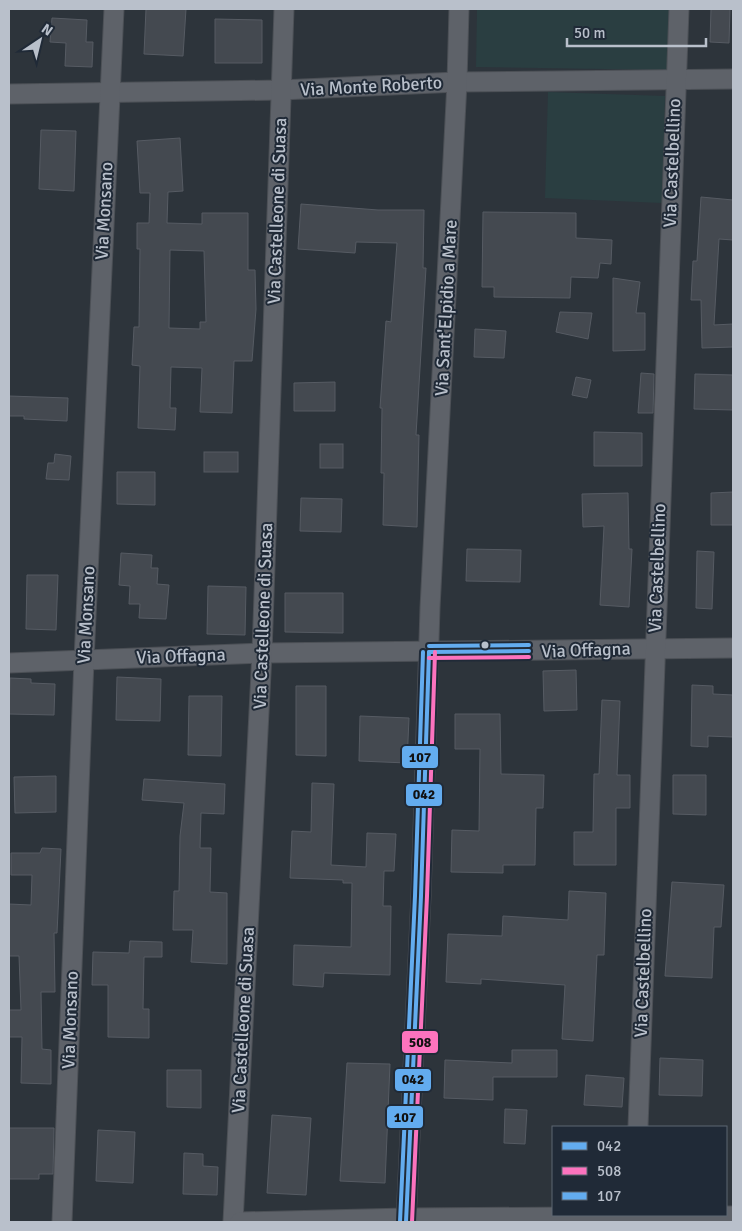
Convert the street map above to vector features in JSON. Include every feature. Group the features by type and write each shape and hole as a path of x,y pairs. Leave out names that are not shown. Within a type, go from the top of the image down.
{"street":[{"name":"Via Monsano","path":"62,1222 84,660 114,9"},
{"name":"Via Castelleone di Suasa","path":"233,1222 262,653 284,9"},
{"name":"Via Sant'Elpidio a Mare","path":"406,1220 428,703 430,608 458,82 459,9"},
{"name":"Via Castelbellino","path":"638,1126 654,648 679,9"},
{"name":"Via Monte Roberto","path":"9,94 281,90 458,82 733,79"},
{"name":"Via Offagna","path":"9,663 262,653 733,648"},
{"path":"240,1222 733,1216"}],"green space":[{"path":"477,9 669,9 668,70 476,67"},
{"path":"548,92 665,96 662,203 545,198"}],"building":[{"path":"146,9 186,9 183,56 144,54"},
{"path":"711,9 730,9 729,43 710,42"},
{"path":"52,18 87,20 86,42 93,42 92,67 65,66 66,43 50,42"},
{"path":"215,19 262,20 262,63 215,63"},
{"path":"41,130 76,131 74,191 39,189"},
{"path":"180,138 183,191 168,192 167,223 202,224 202,213 248,213 248,270 255,270 256,309 252,361 234,361 232,413 200,412 202,368 171,367 170,408 176,408 175,430 138,428 140,366 132,365 134,327 139,327 140,249 137,249 137,223 149,223 150,193 140,193 137,141","holes":["170,250 204,251 206,322 200,322 200,329 169,328"]},
{"path":"701,197 733,200 733,240 719,239 714,325 733,324 733,347 702,348 701,300 691,300 693,261 697,261"},
{"path":"301,204 378,210 424,210 423,268 426,268 416,435 419,435 417,527 383,525 384,473 381,473 382,408 380,408 386,321 391,322 397,243 356,242 355,253 298,249"},
{"path":"483,212 576,213 576,238 612,240 611,264 600,263 598,278 571,277 570,298 494,297 494,287 482,287"},
{"path":"613,278 640,282 636,313 645,313 645,350 613,351"},
{"path":"560,312 592,313 588,339 556,332"},
{"path":"475,329 506,331 504,358 474,357"},
{"path":"641,373 654,374 653,413 638,413"},
{"path":"695,374 733,375 733,410 694,409"},
{"path":"576,377 591,380 587,398 572,395"},
{"path":"335,382 335,411 294,411 294,383"},
{"path":"9,396 68,398 67,421 24,419 24,416 9,416"},
{"path":"594,432 642,433 642,466 594,466"},
{"path":"320,444 343,444 343,468 320,468"},
{"path":"204,452 238,452 238,472 204,472"},
{"path":"55,454 71,456 69,480 46,479 48,463 54,463"},
{"path":"117,472 155,472 155,505 117,504"},
{"path":"733,492 733,525 711,525 711,493"},
{"path":"628,493 629,549 632,549 629,607 600,605 604,526 583,527 582,494"},
{"path":"301,498 342,499 341,532 300,531"},
{"path":"467,549 521,550 520,582 466,581"},
{"path":"697,551 714,552 712,609 696,608"},
{"path":"121,553 152,555 151,568 158,568 157,584 169,585 166,619 139,618 140,604 129,604 130,586 119,585"},
{"path":"27,575 58,575 56,630 26,629"},
{"path":"208,586 246,587 245,635 207,634"},
{"path":"285,593 343,593 343,633 285,632"},
{"path":"576,670 577,710 544,711 543,671"},
{"path":"117,677 161,679 160,721 116,720"},
{"path":"10,678 31,679 31,683 55,684 54,715 9,714"},
{"path":"692,685 713,686 713,694 733,695 733,737 708,736 708,747 691,746"},
{"path":"296,686 326,686 326,756 296,755"},
{"path":"189,696 222,696 221,756 188,755"},
{"path":"602,700 620,701 617,775 630,775 630,808 616,808 616,865 574,865 574,832 593,832 594,774 599,774"},
{"path":"455,714 500,714 501,774 544,775 543,808 536,808 535,865 503,865 503,873 451,872 452,830 479,831 480,749 455,749"},
{"path":"360,716 409,718 407,763 359,761"},
{"path":"673,775 706,775 706,815 673,814"},
{"path":"56,776 56,812 15,813 14,777"},
{"path":"144,779 225,784 224,814 201,813 200,848 211,848 210,892 227,893 227,964 191,962 193,930 173,930 174,891 179,891 180,836 184,803 142,800"},
{"path":"312,783 334,784 331,865 366,867 367,833 396,834 394,871 384,871 383,906 391,906 390,975 324,973 323,987 293,985 294,945 351,947 352,883 343,883 343,880 290,878 292,831 311,832"},
{"path":"42,848 61,849 57,933 54,933 55,992 41,992 42,1049 51,1050 51,1084 21,1083 22,1037 9,1037 9,1010 21,1010 19,956 9,956 9,904 31,905 32,875 11,875 11,853 40,853"},
{"path":"672,882 724,885 721,927 714,927 712,978 665,976"},
{"path":"569,891 606,893 604,955 597,955 593,1041 562,1039 565,985 481,979 481,984 446,982 448,934 502,936 503,916 568,920"},
{"path":"130,941 162,942 162,957 144,957 143,1009 149,1009 149,1038 108,1037 108,985 92,985 93,952 129,953"},
{"path":"512,1050 557,1050 557,1077 493,1077 493,1100 444,1098 445,1060 512,1063"},
{"path":"660,1058 703,1060 702,1096 659,1095"},
{"path":"347,1063 390,1064 385,1183 340,1181"},
{"path":"167,1070 201,1070 201,1108 167,1107"},
{"path":"586,1075 624,1078 622,1107 584,1105"},
{"path":"505,1109 527,1110 525,1144 504,1143"},
{"path":"272,1115 311,1118 306,1195 267,1193"},
{"path":"9,1128 54,1128 53,1174 39,1174 39,1179 9,1179"},
{"path":"98,1130 135,1132 133,1183 96,1181"},
{"path":"184,1153 203,1154 203,1166 218,1167 217,1195 183,1194"}],"transit line":[{"name":"107","path":"429,646 529,645"},
{"name":"042","path":"429,652 529,651"},
{"name":"107","path":"400,1222 415,896 423,652"},
{"name":"042","path":"406,1222 421,896 429,652"},
{"name":"508","path":"412,1222 427,896 435,652"},
{"name":"508","path":"429,658 529,657"}]}
